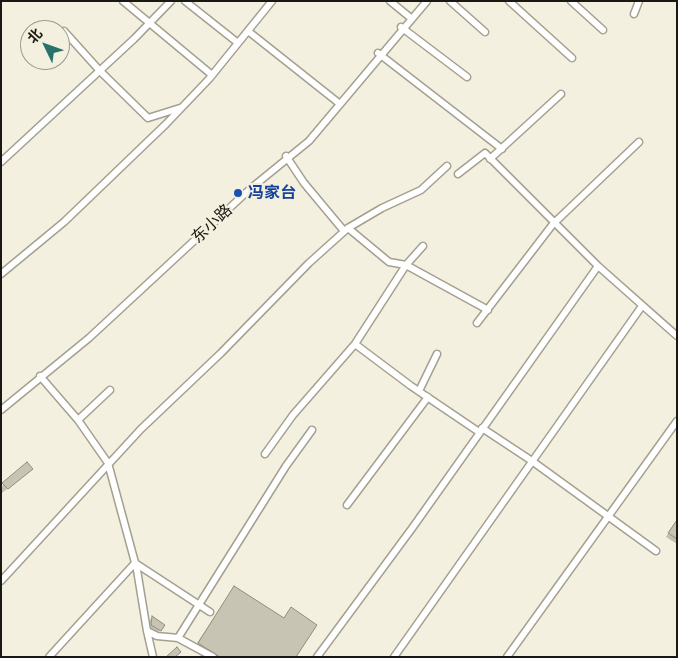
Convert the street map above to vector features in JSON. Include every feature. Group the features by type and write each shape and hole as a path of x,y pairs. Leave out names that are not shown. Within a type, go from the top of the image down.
{"street":[{"path":"123,1 212,75"},
{"path":"1,162 100,71 171,1"},
{"path":"185,1 238,43"},
{"path":"1,274 64,222 166,124 212,75 272,1"},
{"path":"390,1 411,18"},
{"name":"东小路","path":"411,18 423,1"},
{"name":"东小路","path":"1,410 89,338 237,200 308,138 427,1"},
{"path":"450,1 485,32"},
{"path":"509,1 572,58"},
{"path":"571,1 603,30"},
{"path":"634,14 638,1"},
{"path":"402,28 467,77"},
{"path":"248,31 339,103"},
{"path":"70,38 100,71 148,118 180,108"},
{"path":"379,54 502,149"},
{"path":"490,159 561,94"},
{"path":"478,323 553,224 639,142"},
{"path":"458,174 485,154 553,224 677,336"},
{"path":"287,157 304,183 346,230 388,262 406,265 488,310"},
{"path":"1,581 108,463 346,230 382,208 421,190 447,166"},
{"path":"265,454 294,415 354,344 406,265 423,246"},
{"path":"317,657 413,527 598,266"},
{"path":"394,657 642,306"},
{"path":"354,344 428,397 532,461 656,551"},
{"path":"419,391 437,354"},
{"path":"40,377 78,420 108,463 135,563 153,657"},
{"name":"东小路","path":"1,404 40,377"},
{"path":"78,420 110,390"},
{"path":"347,505 428,397"},
{"path":"507,657 610,517 677,421"},
{"path":"178,638 286,466 312,430"},
{"path":"135,563 210,612"},
{"path":"49,657 135,563"},
{"path":"147,631 157,636 178,638 213,657"}],"building":[{"path":"27,462 33,469 8,489 2,483"},
{"path":"677,520 677,539 668,533"},
{"path":"234,586 284,618 291,607 317,625 296,657 220,657 198,643"},
{"path":"152,616 165,625 161,631 151,625"},
{"path":"177,647 181,652 175,657 166,657"}],"place":[{"name":"冯家台","path":"238,193"}]}
